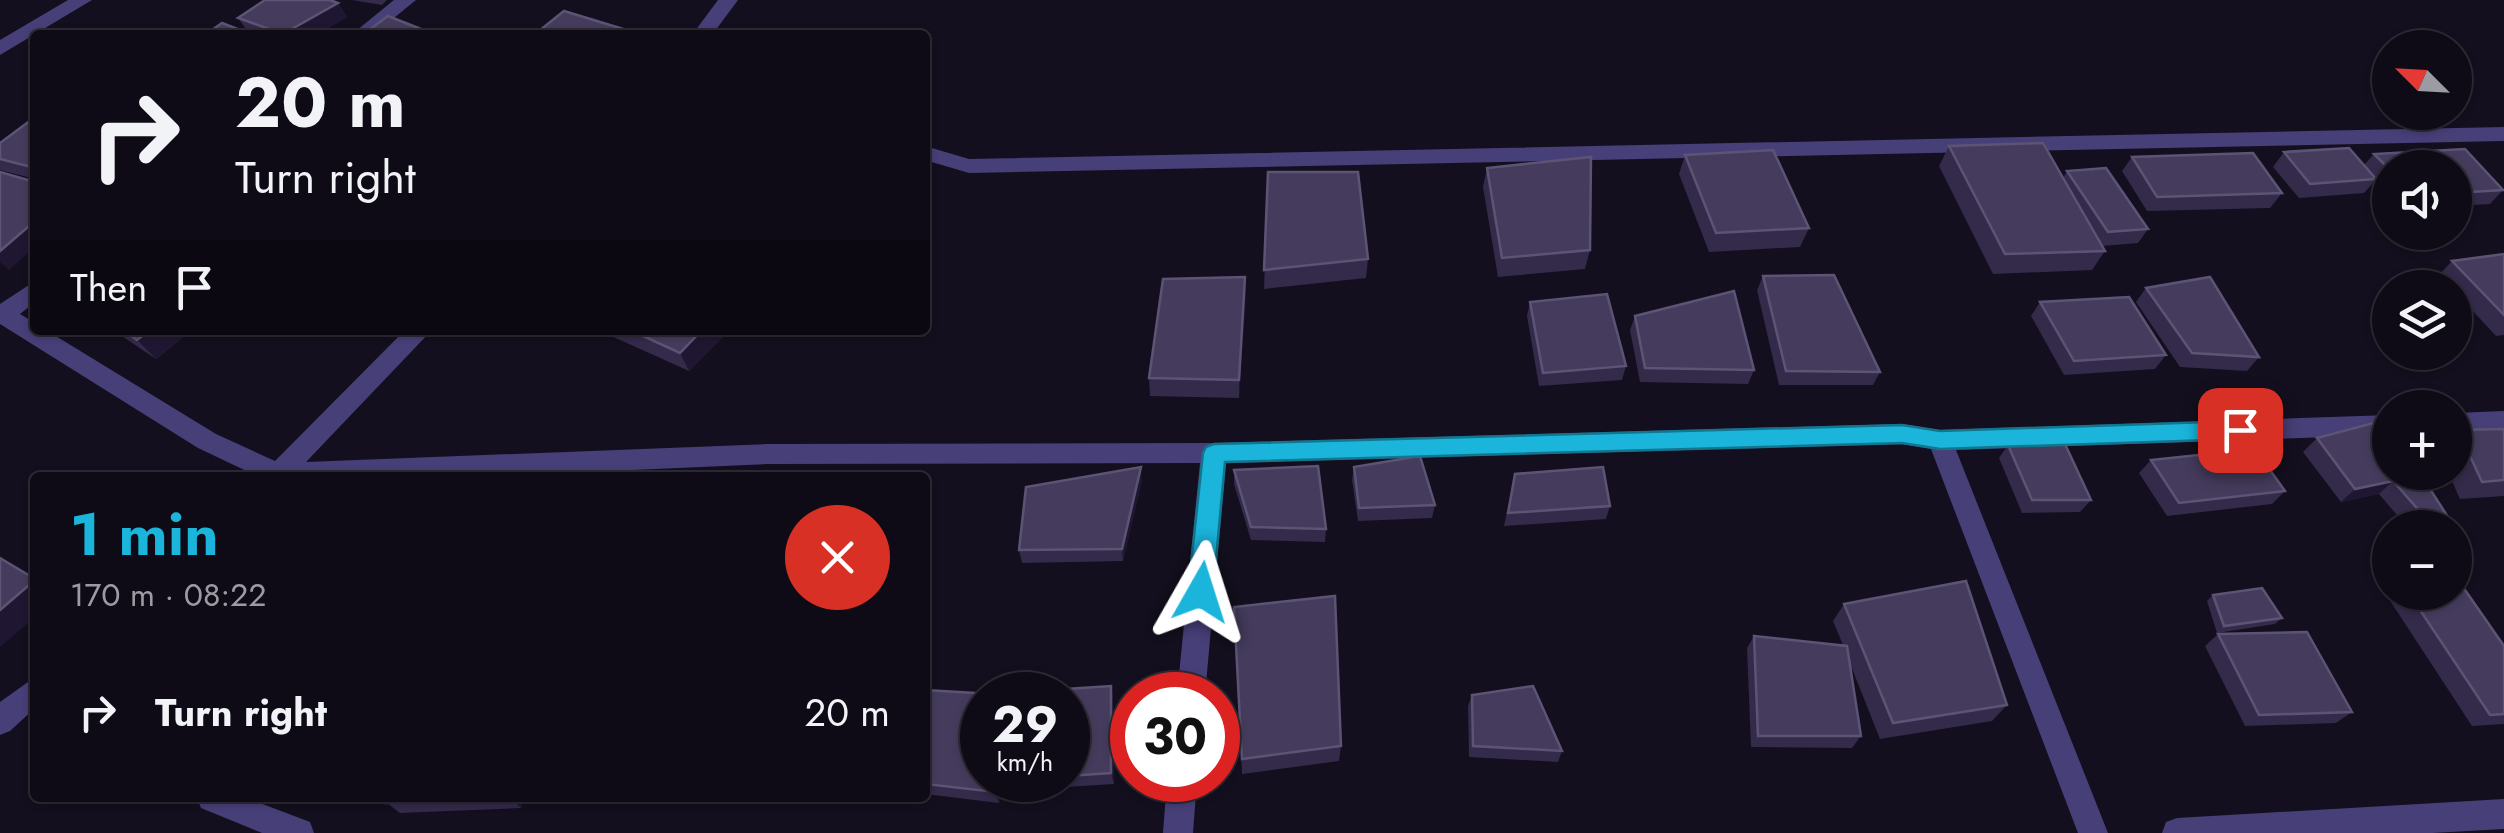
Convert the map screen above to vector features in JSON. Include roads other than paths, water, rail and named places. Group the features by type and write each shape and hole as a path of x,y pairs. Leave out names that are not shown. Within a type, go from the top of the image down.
{"street":[{"path":"32,30 82,0"},
{"path":"367,30 406,0"},
{"path":"706,30 728,0"},
{"path":"0,49 30,31"},
{"path":"930,155 968,166 2504,134"},
{"path":"30,293 1,314 30,332"},
{"path":"35,335 206,441 268,472"},
{"path":"280,472 415,335"},
{"path":"2472,422 2504,421"},
{"path":"365,472 768,454 1214,453 1902,434 1940,440 2372,426"},
{"path":"1940,440 2093,833"},
{"path":"1192,672 1214,453"},
{"path":"14,720 30,697"},
{"path":"222,802 299,833"},
{"path":"1178,833 1180,802"},
{"path":"2177,833 2504,814"}]}
